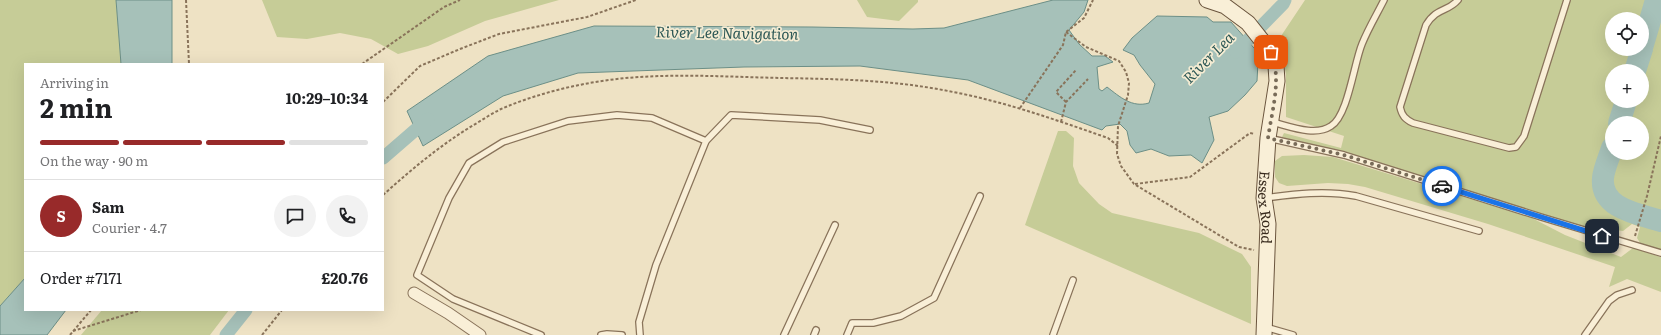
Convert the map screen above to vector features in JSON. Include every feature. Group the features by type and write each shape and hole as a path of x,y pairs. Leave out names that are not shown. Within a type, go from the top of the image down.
{"street":[{"name":"Essex Road","path":"1207,0 1225,6 1248,23 1271,52 1276,66 1276,81 1268,138 1264,198 1268,224 1264,331"},
{"path":"414,293 448,313 480,335"}],"lane":[{"path":"1270,122 1317,131 1331,126 1336,122 1344,106 1362,44 1384,0"},
{"path":"1458,0 1455,4 1438,11 1430,17 1426,25 1400,107 1401,113 1405,119 1413,123 1509,148 1516,147 1524,136 1567,0"},
{"path":"541,335 453,299 417,275 449,198 469,163 503,142 517,137 568,121 617,115 652,118 706,141"},
{"path":"640,335 639,322 656,265 706,141 731,115 820,120 870,130"},
{"path":"1268,138 1344,155 1541,218 1661,253"},
{"path":"1264,198 1336,192 1356,196 1479,231"},
{"path":"847,335 852,323 873,323 901,316 934,298 980,196"},
{"path":"784,335 835,225"},
{"path":"1053,335 1072,280"},
{"path":"1585,335 1609,301 1617,294 1632,290"},
{"path":"1264,331 1293,335"},
{"path":"601,335 622,335"}],"path":[{"path":"186,0 189,63"},
{"path":"363,63 444,7 460,0"},
{"path":"384,101 420,66 473,44 499,34 587,16 636,0"},
{"path":"1020,108 1063,45 1066,32 1084,18 1093,0"},
{"path":"1066,32 1086,48 1119,61 1126,72 1129,83 1128,95 1118,126 1117,154 1121,166 1134,184 1238,247 1268,250"},
{"path":"1066,102 1056,92 1076,70"},
{"path":"384,194 436,149 499,110 528,99 591,83 638,77 735,76 875,80 951,91 1020,108 1108,138 1118,146"},
{"path":"1061,122 1066,102 1088,79"},
{"path":"1134,184 1190,177 1250,133 1268,138"},
{"path":"1633,245 1638,222 1647,196 1661,136"},
{"path":"70,335 90,311"},
{"path":"73,331 138,311"},
{"path":"262,335 281,311"}],"green space":[{"path":"0,0 116,0 121,63 24,63 24,279 0,306"},
{"path":"262,0 559,0 485,21 428,46 398,54 371,39 340,33 307,39 277,37"},
{"path":"857,0 918,0 918,2 899,21 867,17"},
{"path":"1305,0 1661,0 1661,252 1642,246 1637,238 1640,227 1632,224 1623,231 1567,224 1534,211 1282,137 1284,133 1341,148 1344,136 1286,117 1286,74 1279,39"},
{"path":"1058,131 1066,131 1074,138 1073,166 1079,183 1099,204 1112,213 1199,233 1242,254 1251,267 1251,324 1025,225"},
{"path":"1304,155 1333,157 1530,217 1565,235 1621,257 1633,248 1661,257 1661,292 1627,279 1609,287 1615,267 1488,224 1365,187 1328,183 1287,186 1279,183 1275,177 1275,161 1282,156"},
{"path":"101,311 228,311 210,335 81,335"}],"water":[{"path":"116,0 172,0 172,63 121,63"},
{"path":"1053,0 1088,0 1084,12 1069,30 1079,44 1092,56 1105,56 1113,62 1097,67 1099,89 1102,91 1107,87 1126,101 1137,104 1149,103 1155,84 1134,55 1123,50 1132,38 1157,16 1207,17 1213,22 1231,22 1262,57 1258,62 1257,81 1245,95 1228,111 1209,117 1214,140 1202,163 1191,155 1169,156 1151,149 1136,153 1130,145 1127,131 1120,124 1106,126 1102,130 968,80 860,66 744,67 578,73 503,96 423,146 407,111 488,56 594,26 944,28"},
{"path":"24,279 24,311 65,311 47,335 0,335 0,306"}],"waterway":[{"name":"River Lea","path":"1236,52 1283,4 1285,0"},
{"path":"1649,24 1656,0"},
{"path":"1637,64 1640,56"},
{"path":"1621,116 1624,108"},
{"name":"River Lee Navigation","path":"384,157 428,119"},
{"path":"1608,160 1603,178 1604,188 1608,197 1614,203 1623,208 1661,221"},
{"name":"River Lee Navigation","path":"226,335 245,311"}],"way so far":[{"path":"1271,52 1275,60 1276,81 1268,138 1344,155 1442,186"}],"route":[{"path":"1442,186 1602,236"}]}
